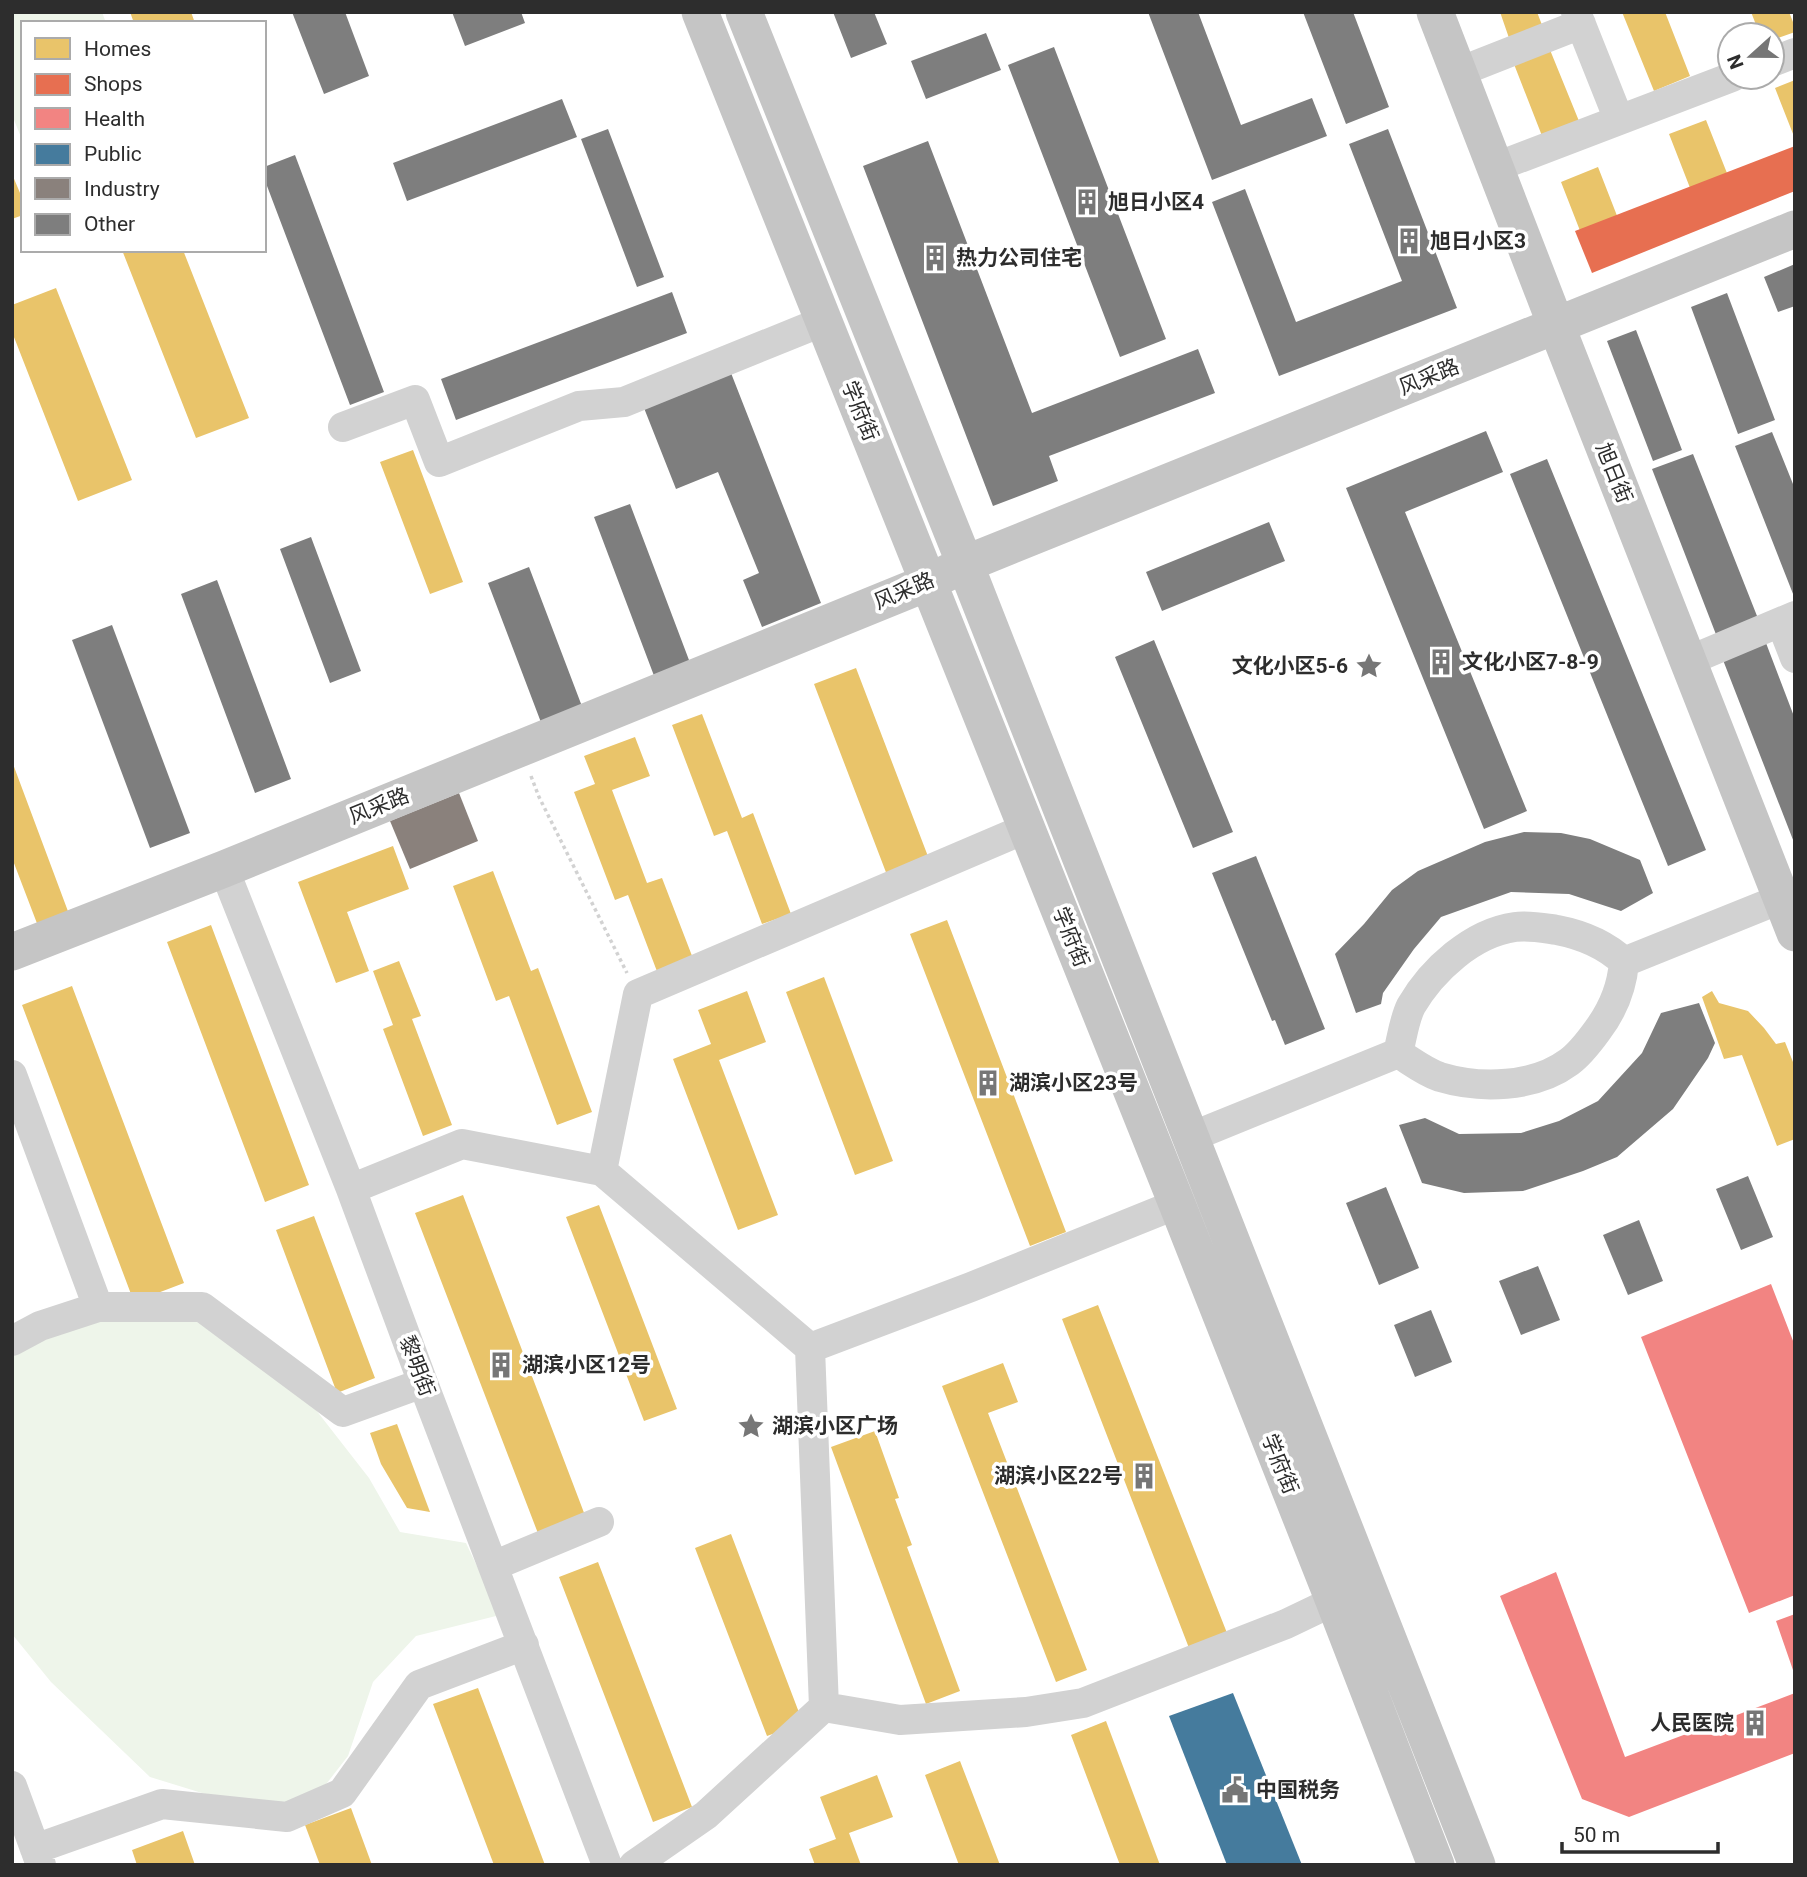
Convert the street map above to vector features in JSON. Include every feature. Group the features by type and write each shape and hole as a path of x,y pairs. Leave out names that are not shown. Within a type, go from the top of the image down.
{"main road":[{"name":"学府街","path":"700,12 1177,1204 1436,1865"},
{"name":"学府街","path":"744,12 965,564 1478,1865"},
{"name":"旭日街","path":"1436,12 1688,661 1788,896 1795,933"},
{"name":"风采路","path":"12,952 224,869 929,582 965,564 1795,229"},
{"path":"1226,1328 1239,1335 1250,1334 1261,1314"}],"street":[{"path":"1459,72 1579,18 1619,120"},
{"path":"1496,167 1716,83"},
{"path":"343,426 415,400 439,462 579,406 624,402 824,321"},
{"path":"1688,661 1788,619 1795,658"},
{"path":"602,1171 638,994 1027,828"},
{"name":"黎明街","path":"224,869 351,1189 607,1865"},
{"path":"1624,962 1788,896"},
{"path":"1398,1053 1410,1009 1427,982 1456,954 1481,938 1513,927 1536,927 1571,933 1597,942 1624,962"},
{"path":"1398,1053 1437,1076 1468,1083 1508,1084 1537,1078 1568,1063 1585,1048 1606,1020 1618,995 1624,962"},
{"path":"1191,1137 1398,1053"},
{"path":"12,1076 99,1307"},
{"path":"351,1189 462,1144 602,1171 810,1348 824,1707 706,1815 634,1865"},
{"path":"810,1348 1177,1204"},
{"path":"12,1341 40,1326 99,1307 202,1307 343,1412 423,1383"},
{"path":"493,1566 599,1522"},
{"path":"824,1707 900,1720 1026,1712 1083,1703 1286,1624 1334,1601"},
{"path":"12,1786 38,1857 162,1804 287,1817 342,1793 419,1685 524,1645"}],"path":[{"path":"521,748 539,797 638,994"}],"shaded area":[{"path":"12,12 102,12 105,21 21,21 21,137 12,115"},
{"path":"144,1308 221,1328 309,1401 369,1478 400,1532 466,1543 500,1615 416,1636 373,1682 348,1756 320,1792 298,1807 241,1805 150,1777 51,1682 12,1634 12,1345"}],"building: Homes":[{"path":"130,12 191,12 194,21 133,21"},
{"path":"1500,12 1537,12 1542,25 1509,38"},
{"path":"1622,12 1665,12 1690,76 1654,91"},
{"path":"1751,12 1789,12 1795,32 1786,35 1786,21 1755,21"},
{"path":"1548,45 1581,126 1544,141 1512,59"},
{"path":"1795,80 1795,139 1776,91 1786,91 1786,84"},
{"path":"1706,120 1738,201 1701,216 1669,134"},
{"path":"1598,167 1630,249 1593,264 1561,182"},
{"path":"12,174 21,195 21,216 12,219"},
{"path":"123,252 184,252 249,418 196,438"},
{"path":"56,288 132,480 78,501 12,332 12,305"},
{"path":"413,450 463,582 430,594 380,462"},
{"path":"856,668 929,859 887,875 814,684"},
{"path":"702,714 742,818 753,813 791,914 762,924 727,831 714,836 672,725"},
{"path":"635,737 650,776 612,790 647,883 662,878 694,961 658,974 628,895 615,900 574,792 595,784 584,756"},
{"path":"13,764 69,914 38,926 12,858"},
{"path":"393,846 409,889 347,912 369,971 336,983 298,882"},
{"path":"493,871 531,971 538,968 592,1112 557,1125 509,996 496,1001 453,886"},
{"name":"湖滨小区23号","path":"947,920 1066,1232 1030,1246 910,934"},
{"path":"211,925 309,1185 265,1202 167,942"},
{"path":"399,961 421,1016 412,1019 452,1125 423,1136 383,1029 393,1025 373,971"},
{"path":"824,977 893,1161 855,1175 786,992"},
{"path":"72,986 184,1283 134,1302 22,1005"},
{"path":"747,991 766,1042 719,1060 778,1215 738,1230 673,1059 711,1044 698,1010"},
{"path":"1712,991 1719,1003 1748,1011 1776,1044 1785,1042 1795,1067 1795,1139 1777,1146 1742,1055 1724,1059 1702,997"},
{"name":"湖滨小区12号","path":"463,1195 586,1518 539,1536 415,1213"},
{"path":"599,1205 677,1409 644,1421 566,1217"},
{"path":"314,1216 375,1378 337,1393 276,1230"},
{"name":"湖滨小区22号","path":"1098,1305 1227,1633 1189,1648 1062,1319"},
{"path":"1003,1363 1018,1402 988,1413 1087,1670 1056,1682 942,1386"},
{"path":"397,1424 430,1512 407,1508 381,1464 370,1433"},
{"path":"875,1431 899,1498 895,1499 912,1545 907,1547 960,1691 926,1704 831,1447"},
{"path":"731,1534 803,1723 767,1736 695,1548"},
{"path":"598,1562 692,1807 653,1822 559,1577"},
{"path":"478,1688 545,1865 494,1865 433,1704"},
{"path":"1106,1721 1160,1865 1120,1865 1071,1735"},
{"path":"960,1761 1000,1865 959,1865 925,1775"},
{"path":"877,1775 893,1817 849,1833 861,1865 815,1865 809,1849 836,1839 820,1797"},
{"path":"351,1808 372,1865 320,1865 305,1825"},
{"path":"183,1831 195,1865 137,1865 132,1850"}],"building: Shops":[{"path":"1795,146 1795,191 1592,273 1575,231"}],"building: Health":[{"path":"1771,1284 1795,1346 1795,1595 1749,1613 1641,1337"},
{"name":"人民医院","path":"1556,1572 1625,1757 1795,1693 1795,1753 1629,1817 1582,1799 1500,1596"},
{"path":"1795,1614 1795,1673 1794,1673 1776,1621"}],"building: Public":[{"name":"中国税务","path":"1233,1693 1302,1865 1227,1865 1169,1716"}],"building: Industry":[{"path":"459,793 478,841 410,869 390,821"}],"building: Other":[{"path":"292,12 345,12 369,76 324,94"},
{"path":"452,12 521,12 525,23 465,46"},
{"path":"833,12 874,12 887,44 851,58"},
{"path":"1148,12 1198,12 1241,125 1312,98 1327,136 1212,180"},
{"path":"1303,12 1353,12 1389,107 1346,124"},
{"path":"986,33 1001,70 926,99 911,61"},
{"name":"旭日小区4","path":"1054,47 1166,339 1120,357 1008,65"},
{"path":"562,99 577,137 407,201 393,163"},
{"path":"608,129 664,277 637,287 581,139"},
{"name":"旭日小区3","path":"1388,129 1457,308 1279,376 1212,202 1245,189 1296,322 1402,281 1349,144"},
{"name":"热力公司住宅","path":"928,141 1032,413 1198,349 1215,393 1049,456 1058,481 993,506 863,166"},
{"path":"295,155 384,392 350,405 266,183 266,166"},
{"path":"1795,264 1795,306 1778,312 1764,277"},
{"path":"672,292 687,333 456,420 441,379"},
{"path":"1727,293 1775,420 1738,434 1691,307"},
{"path":"1636,330 1682,450 1653,461 1607,341"},
{"path":"731,373 821,603 762,627 743,580 759,573 718,472 676,489 644,408"},
{"name":"文化小区7-8-9","path":"1486,431 1503,472 1405,512 1527,811 1484,829 1346,488"},
{"path":"1772,432 1795,489 1795,599 1735,446"},
{"path":"1693,454 1759,621 1717,637 1652,469"},
{"path":"1547,459 1706,850 1668,866 1510,474"},
{"path":"630,504 692,668 656,681 594,517"},
{"path":"1269,522 1285,561 1162,611 1146,572"},
{"path":"311,537 361,671 330,683 280,549"},
{"path":"529,567 583,709 542,725 488,583"},
{"path":"217,580 291,779 255,793 181,594"},
{"path":"112,625 190,833 150,848 72,640"},
{"path":"1154,640 1233,832 1193,848 1115,657"},
{"path":"1766,643 1795,719 1795,845 1723,660"},
{"path":"1524,832 1561,833 1590,839 1640,860 1653,893 1621,911 1569,894 1511,892 1441,917 1383,993 1381,1004 1356,1013 1335,954 1392,890 1418,871 1485,842"},
{"path":"1256,856 1325,1029 1285,1045 1275,1020 1272,1021 1212,873"},
{"path":"1699,1003 1715,1043 1708,1058 1673,1109 1617,1157 1523,1191 1464,1193 1422,1183 1399,1125 1425,1118 1459,1134 1521,1133 1559,1121 1598,1101 1642,1053 1661,1013"},
{"path":"1748,1176 1773,1237 1741,1250 1716,1189"},
{"path":"1386,1187 1419,1268 1379,1285 1346,1203"},
{"path":"1639,1220 1663,1281 1628,1295 1603,1235"},
{"path":"1538,1266 1560,1320 1521,1335 1499,1281"},
{"path":"1431,1310 1452,1362 1415,1377 1394,1325"}],"place":[{"name":"旭日小区4","path":"1087,202"},
{"name":"旭日小区3","path":"1409,241"},
{"name":"热力公司住宅","path":"935,258"},
{"name":"文化小区7-8-9","path":"1441,662"},
{"name":"文化小区5-6","path":"1369,666"},
{"name":"湖滨小区23号","path":"988,1083"},
{"name":"湖滨小区12号","path":"501,1365"},
{"name":"湖滨小区广场","path":"751,1426"},
{"name":"湖滨小区22号","path":"1144,1476"},
{"name":"人民医院","path":"1755,1723"},
{"name":"中国税务","path":"1235,1790"}]}
